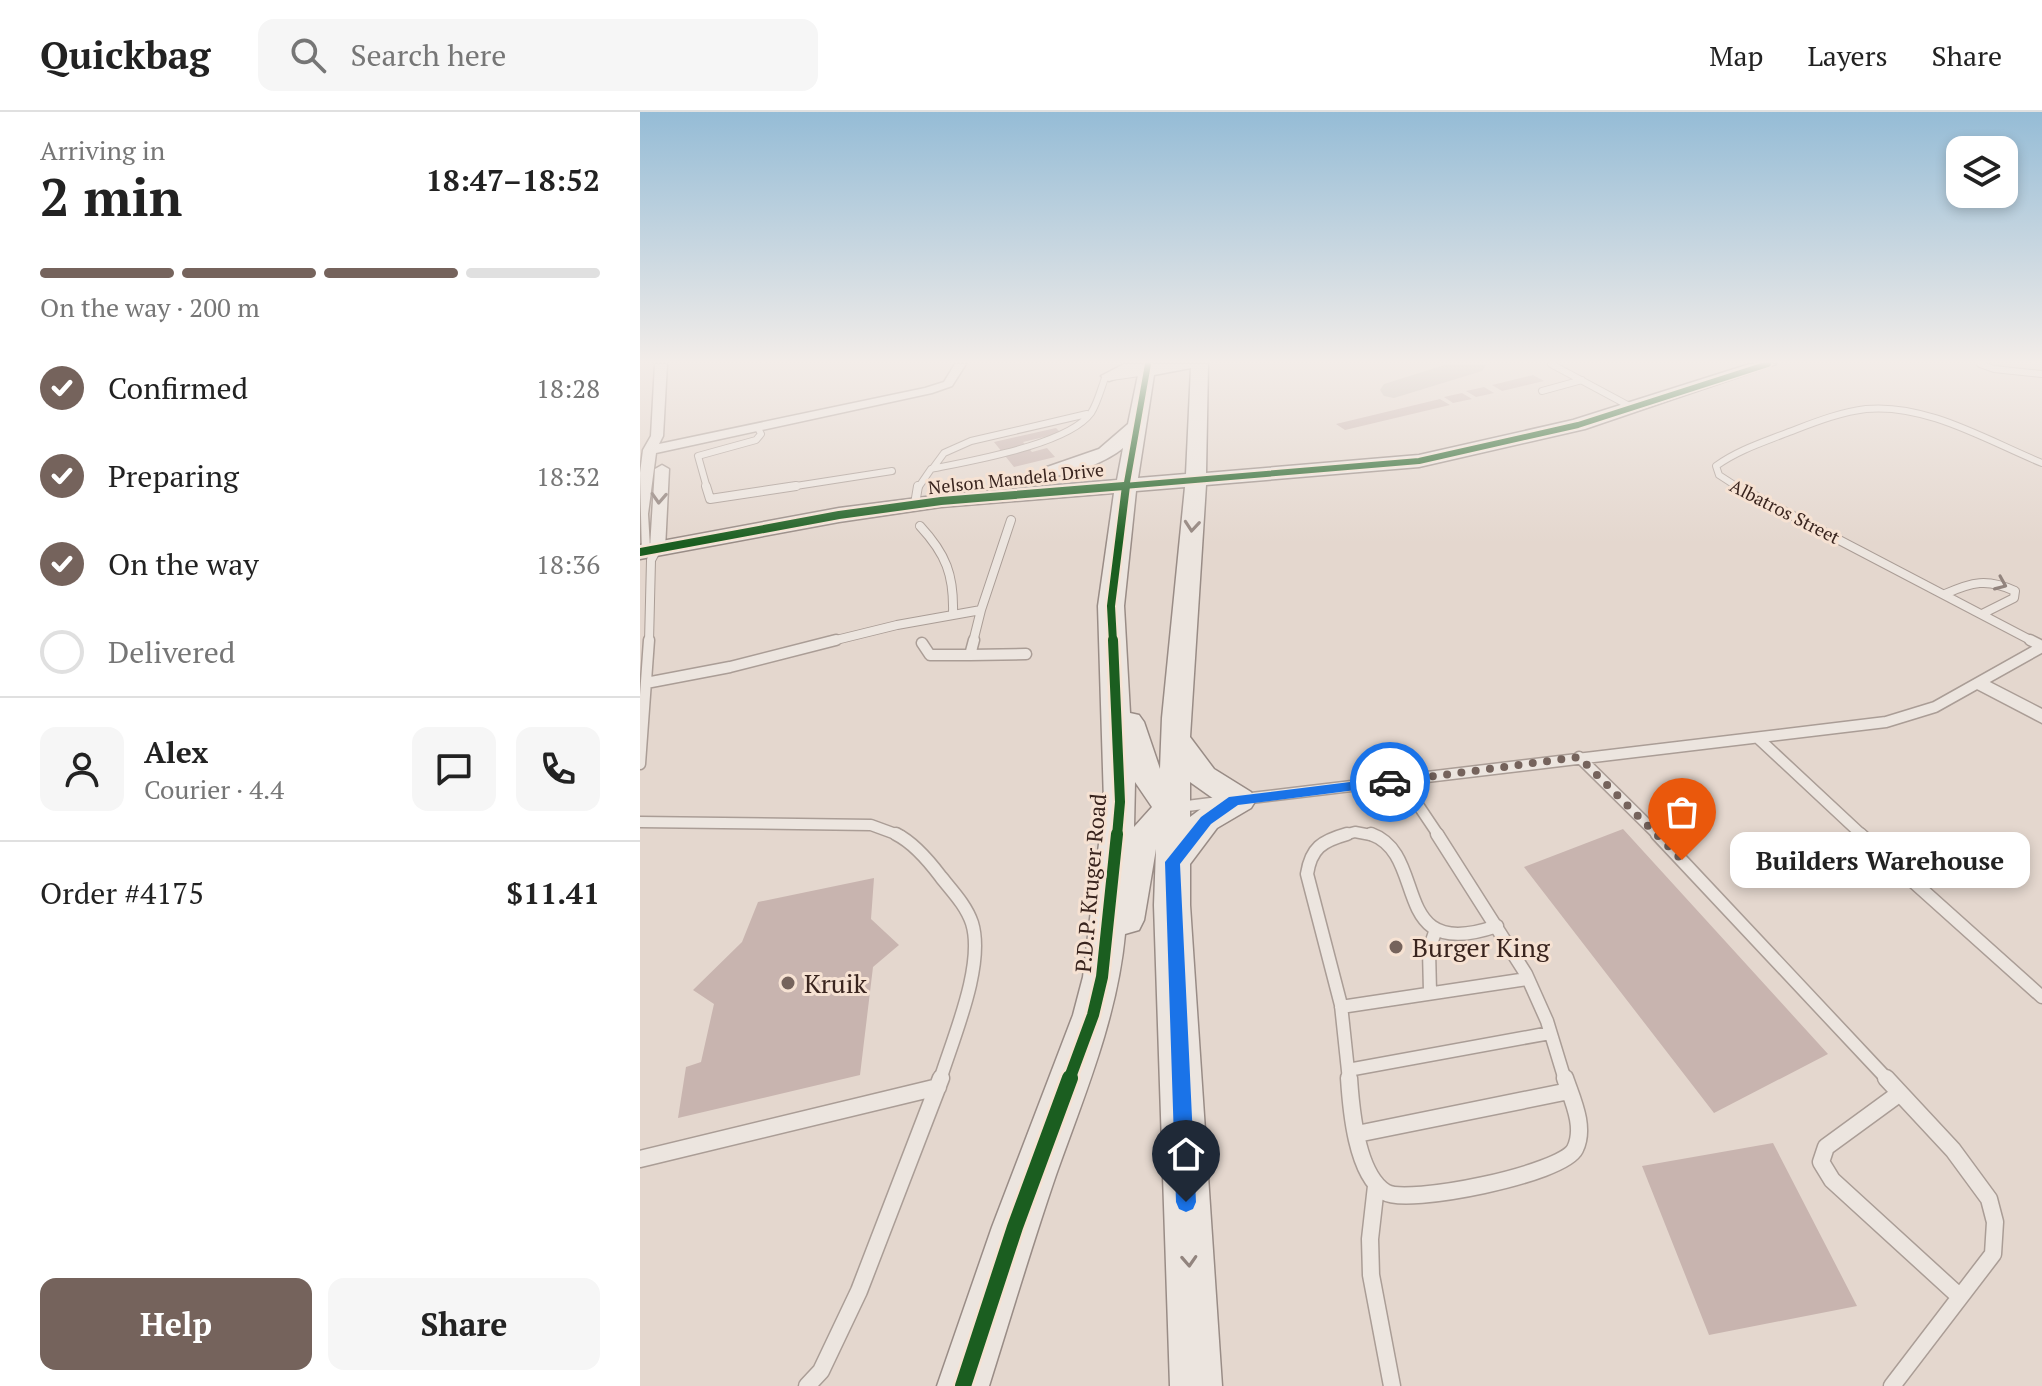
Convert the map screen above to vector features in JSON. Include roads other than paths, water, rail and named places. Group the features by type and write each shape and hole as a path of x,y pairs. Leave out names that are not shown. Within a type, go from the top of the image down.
{"street":[{"path":"647,544 658,423"},
{"path":"657,444 779,423"},
{"name":"P.D.P. Kruger Road","path":"963,1386 1015,1227 1093,1015 1102,977 1120,802 1111,606 1136,423"},
{"path":"1196,1386 1172,862 1175,737 1203,460 1202,423"},
{"name":"Nelson Mandela Drive","path":"922,486 1127,488 1203,460 1257,466 1395,464 1580,423"},
{"path":"1054,471 1106,453 1136,427"},
{"name":"Nelson Mandela Drive","path":"1203,460 1257,466"},
{"name":"Nelson Mandela Drive","path":"647,544 839,515 922,486 1054,471 1127,488"},
{"path":"1075,488 1104,495 1127,488"},
{"path":"1980,683 2042,717"},
{"path":"1116,707 1129,722 1140,761 1154,792 1173,808"},
{"path":"1172,862 1206,820 1237,800 1203,777 1175,737"},
{"path":"1102,977 1121,940 1141,841 1151,824 1173,808"}],"lane":[{"path":"922,486 944,453 971,441 1046,423"},
{"path":"922,486 988,456 1066,432 1077,423"},
{"name":"Albatros Street","path":"1819,423 1731,455 1717,462 1716,471 1735,486 2042,646"},
{"name":"Albatros Street","path":"1939,423 2042,463"},
{"path":"758,428 761,434 756,440 698,456 710,499 892,471"},
{"path":"1013,431 1037,443"},
{"path":"971,441 988,456"},
{"path":"970,655 981,610 1011,520"},
{"path":"920,526 947,556 953,571 953,613"},
{"path":"640,764 646,683 647,544"},
{"path":"1945,594 1983,579 2015,591 2014,598 1982,614"},
{"path":"646,683 712,672 953,613 981,610"},
{"path":"922,643 930,655 1026,654"},
{"path":"1173,808 1579,757 1839,730 1913,716 1980,683 2042,646"},
{"path":"1759,739 1927,896 2042,997"},
{"path":"1579,757 1660,837 1953,1150 1989,1199 1995,1222 1993,1254 1892,1386"},
{"path":"1402,781 1497,926 1527,979 1550,1033 1576,1113 1576,1148 1555,1166 1502,1181 1396,1197 1386,1194 1376,1186 1366,1167 1357,1134 1341,1007 1307,874 1308,859 1316,847 1339,835 1371,834 1380,837 1400,866 1424,920 1449,934 1465,935 1497,926"},
{"path":"640,822 871,825 900,835 928,860 954,893 972,924 974,944 970,981 938,1087 859,1291 821,1371 807,1386"},
{"path":"1430,992 1429,950 1436,929"},
{"path":"1341,1007 1527,979"},
{"path":"1348,1070 1550,1033"},
{"path":"640,1159 938,1087"},
{"path":"1357,1134 1569,1091"},
{"path":"1900,1093 1826,1147 1821,1162 1832,1180 1959,1296"},
{"path":"1376,1186 1370,1239 1371,1275 1392,1386"}],"place":[{"name":"Builders Warehouse","path":"1682,860"},
{"name":"Burger King","path":"1396,947"},
{"name":"Kruik","path":"788,983"}]}
